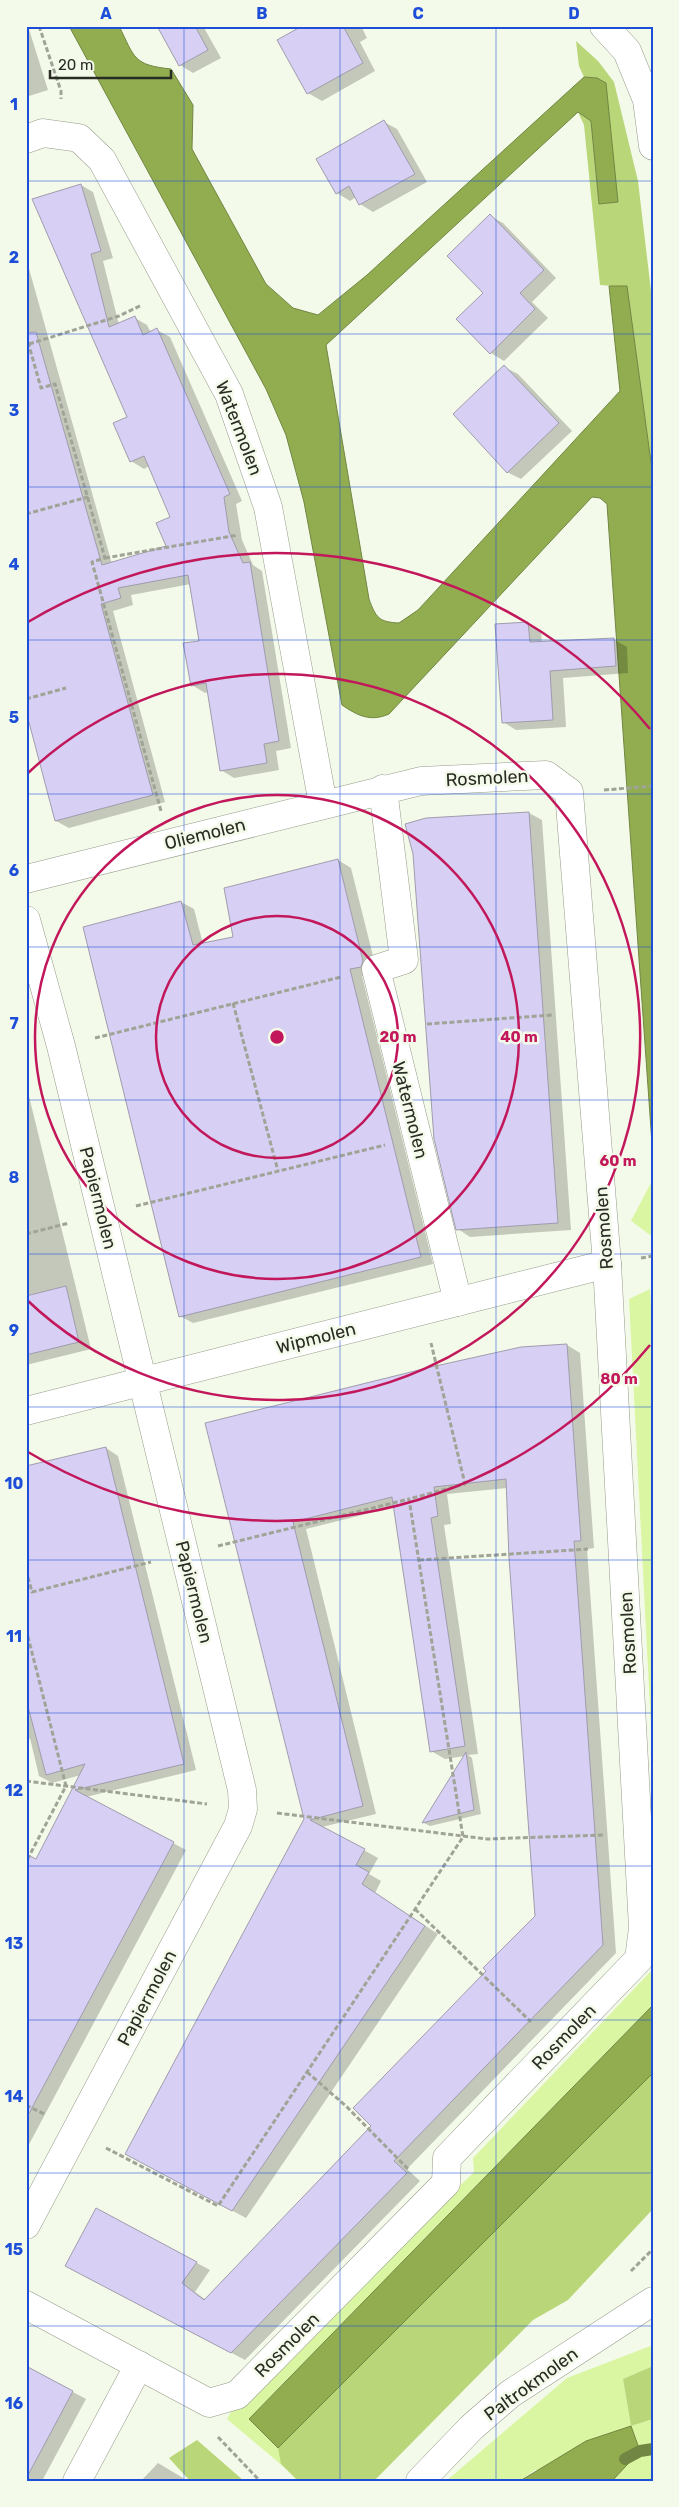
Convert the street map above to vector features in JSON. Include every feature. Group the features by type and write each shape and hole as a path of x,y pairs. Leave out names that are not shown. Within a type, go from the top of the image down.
{"street":[{"path":"604,26 627,50 647,100 653,146"},
{"name":"Watermolen","path":"26,139 43,133 79,138 102,160 229,394 268,507 323,804"},
{"name":"Rosmolen","path":"209,2403 237,2395 446,2183 447,2158 639,1959 643,1928 607,1264 569,792 546,775 421,781 383,789"},
{"path":"376,969 404,960 383,789"},
{"name":"Oliemolen","path":"26,879 383,789"},
{"name":"Papiermolen","path":"26,920 61,1046 242,1790 243,1809 238,1826 26,2225"},
{"name":"Watermolen","path":"376,969 388,1027 458,1302"},
{"name":"Wipmolen","path":"26,1411 607,1264"},
{"name":"Paltrokmolen","path":"420,2481 472,2427 510,2394 653,2301"},
{"path":"26,2305 209,2403"},
{"path":"78,2481 139,2365"}],"path":[{"path":"39,26 61,91 58,135"},
{"path":"29,344 119,316 172,289"},
{"path":"26,335 40,388 55,384 105,558"},
{"path":"26,514 88,497"},
{"path":"170,843 92,562 105,558 272,529"},
{"path":"26,699 66,688"},
{"path":"599,790 653,786"},
{"path":"61,1046 376,969"},
{"path":"233,1003 278,1171"},
{"path":"388,1027 586,1012"},
{"path":"26,1234 417,1136"},
{"path":"26,2105 218,2206 463,1837 409,1499 465,1484 423,1310"},
{"path":"419,1560 623,1546"},
{"path":"26,1629 66,1786 26,1862"},
{"path":"26,1780 487,1840 638,1834"},
{"path":"415,1909 555,2046"},
{"path":"307,2072 347,2107 434,2195"},
{"path":"642,2260 653,2249"},
{"path":"209,2403 219,2440 260,2481"}],"shaded area":[{"path":"69,26 119,26 132,53 137,58 149,65 171,69 193,105 192,149 266,284 293,308 318,315 367,275 584,77 597,78 606,83 618,202 599,204 591,121 578,112 326,345 369,599 379,618 387,622 399,623 418,610 620,391 609,286 627,286 653,477 653,1158 607,504 600,498 592,497 389,714 370,718 342,705 304,502 286,435 266,389"},
{"path":"576,41 598,61 614,82 638,181 653,308 653,477 627,287 600,285 584,125 578,112 591,121 599,204 618,202 597,78 584,77 579,66"},
{"path":"653,1179 653,1237 631,1221"},
{"path":"650,1289 653,1338 653,1766 629,1299"},
{"path":"653,1969 653,2005 250,2418 278,2448 285,2468 227,2419 232,2410 474,2172 473,2158"},
{"path":"653,2005 653,2073 278,2448 249,2419"},
{"path":"653,2073 653,2209 568,2300 533,2320 374,2481 298,2481 281,2464 278,2448"},
{"path":"653,2345 653,2366 623,2379 631,2426 653,2419 653,2481 612,2481 616,2474 535,2470 520,2481 446,2481 567,2378"},
{"path":"653,2366 653,2419 631,2426 623,2379"},
{"path":"631,2426 640,2451 612,2481 520,2481 586,2441"},
{"path":"197,2440 244,2481 190,2481 169,2458"}],"building":[{"path":"157,26 195,26 208,50 179,66"},
{"path":"302,26 343,26 363,63 307,94 277,40"},
{"path":"384,120 415,174 359,205 349,186 336,194 316,159"},
{"path":"81,184 101,251 91,254 109,327 135,316 143,335 157,328 230,494 224,497 229,532 243,563 250,562 279,741 264,744 267,763 220,771 206,683 191,686 183,643 199,641 188,575 118,588 121,598 101,604 153,795 55,821 26,711 26,333 36,332 102,565 166,546 156,523 170,517 144,456 130,462 113,423 127,417 32,199"},
{"path":"490,214 544,270 520,293 535,309 490,354 456,319 483,293 447,256"},
{"path":"504,365 559,423 507,473 453,414"},
{"path":"528,622 530,642 614,638 616,666 550,671 553,720 502,723 495,624"},
{"path":"529,812 558,1223 456,1230 434,1139 413,854 405,824 426,818"},
{"path":"338,859 363,961 361,967 350,969 421,1257 179,1317 83,927 181,901 193,945 233,937 224,888"},
{"path":"66,1286 79,1342 26,1355 26,1296"},
{"path":"567,1344 581,1541 574,1541 603,1945 394,2161 407,2173 231,2353 65,2266 96,2208 197,2262 182,2283 204,2300 371,2126 353,2108 486,1971 483,1968 535,1916 509,1558 506,1479 434,1487 438,1516 431,1518 465,1746 430,1752 392,1497 293,1522 363,1806 310,1820 365,1849 356,1865 369,1872 362,1884 425,1926 232,2211 125,2154 304,1819 205,1423 431,1367 521,1347"},
{"path":"106,1447 184,1764 75,1790 174,1842 26,2119 26,1854 36,1859 85,1764 46,1775 26,1699 26,1466"},
{"path":"466,1752 474,1810 422,1823"},
{"path":"26,2366 73,2391 26,2479"}],"waterway":[{"path":"625,2459 640,2451 653,2449"}]}
